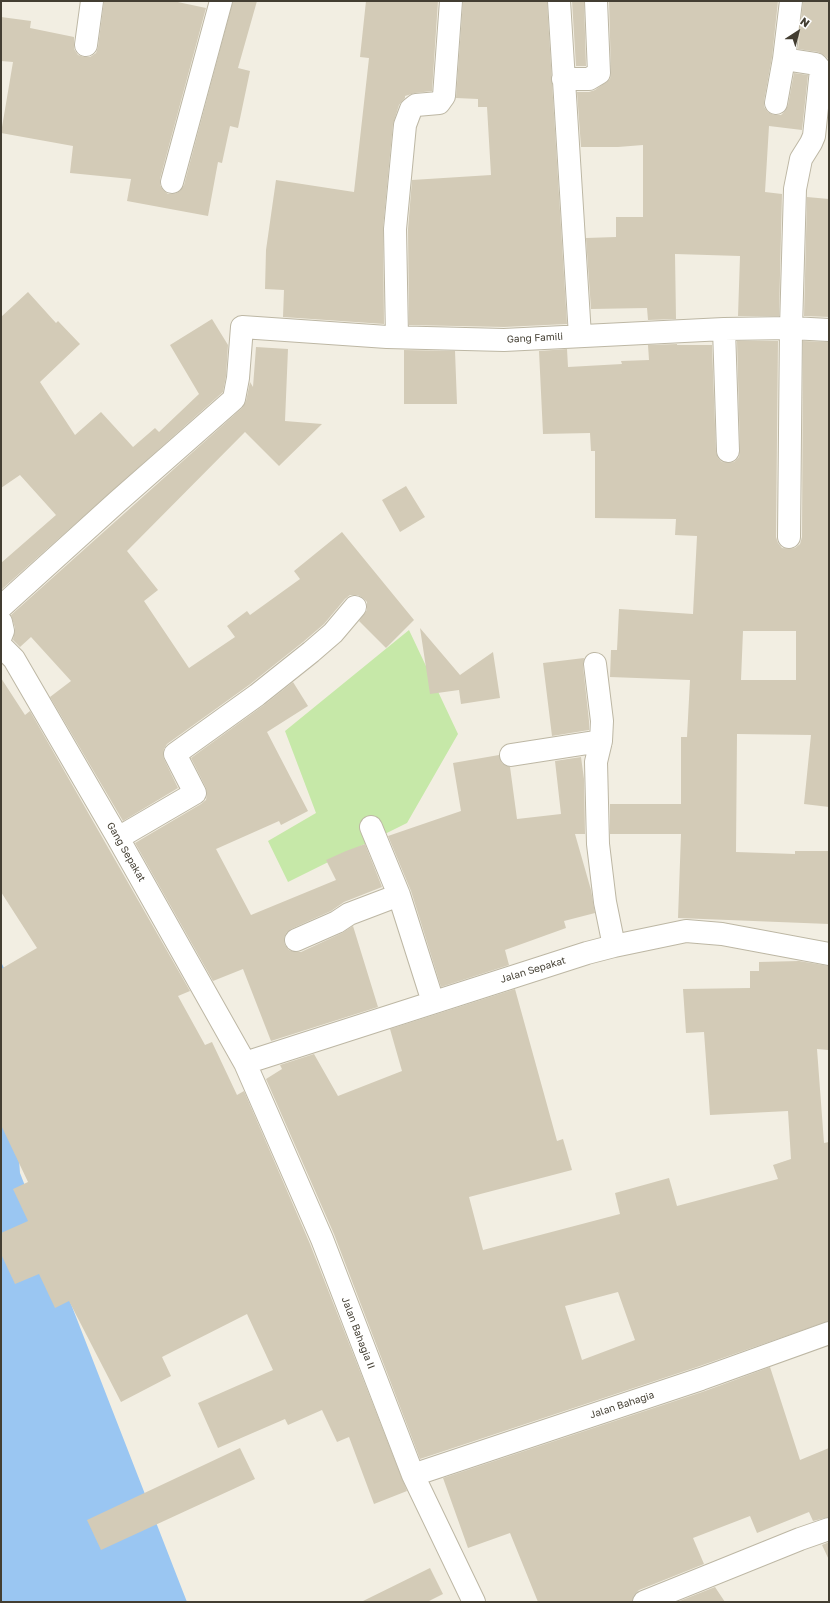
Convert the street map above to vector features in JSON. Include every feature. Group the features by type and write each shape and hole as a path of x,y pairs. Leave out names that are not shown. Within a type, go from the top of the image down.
{"street":[{"path":"86,45 92,1"},
{"path":"172,182 221,1"},
{"path":"397,337 395,229 405,125 411,109 416,105 439,103 442,101 444,96 451,1"},
{"path":"559,1 580,336"},
{"path":"563,79 589,79 599,73 596,1"},
{"path":"776,103 784,59 791,1"},
{"path":"784,59 816,64 821,70 814,136 801,159 795,189 791,328 789,537"},
{"name":"Gang Famili","path":"1,607 234,399 238,378 242,327 397,337 504,340 724,328 791,328 829,330"},
{"path":"724,328 728,451"},
{"path":"118,838 196,793 175,754 258,695 312,652 333,633 355,607"},
{"path":"1,622 3,631 1,636"},
{"name":"Gang Sepakat","path":"1,646 14,659 118,838 245,1063"},
{"path":"596,664 602,721 601,740 596,762 598,844 605,902 614,946"},
{"path":"511,755 601,740"},
{"path":"371,827 399,895 433,1002"},
{"path":"296,940 337,922 349,914 399,895"},
{"name":"Jalan Sepakat","path":"245,1063 433,1002 614,946 686,931 722,934 829,954"},
{"name":"Jalan Bahagia II","path":"245,1063 322,1239 413,1475 474,1602"},
{"name":"Jalan Bahagia","path":"413,1475 693,1382 829,1333"},
{"path":"644,1602 800,1539 829,1529"}],"green space":[{"path":"409,630 458,734 407,823 288,882 268,841 316,813 285,731"}],"water":[{"path":"1,962 5,970 20,1173 187,1602 1,1602"}],"building":[{"path":"104,1 173,1 206,8 160,179 160,185 163,190 168,194 175,194 180,191 184,185 233,1 257,1 238,68 250,71 238,128 230,126 222,163 218,162 208,216 127,201 131,179 70,173 73,146 1,133 13,62 1,61 1,17 31,21 30,28 74,37 74,49 78,55 90,57 96,53 98,47"},
{"path":"366,1 438,1 432,91 405,96 399,105 393,124 383,228 384,324 283,317 284,290 265,289 266,250 276,180 354,192 369,58 360,57"},
{"path":"463,1 547,1 567,324 504,327 409,325 408,229 412,180 491,175 487,107 478,107 478,99 456,98"},
{"path":"572,1 584,1 586,66 576,66"},
{"path":"609,1 778,1 772,57 764,101 764,107 768,112 774,115 781,115 788,105 794,73 808,75 802,130 769,126 765,192 782,194 779,316 738,316 740,256 675,254 676,319 648,320 647,308 591,309 586,238 616,237 616,217 643,217 643,145 581,147 577,92 589,92 595,90 610,79"},
{"path":"803,1 829,1 829,60 818,52 798,49"},
{"path":"807,197 829,199 829,317 804,316"},
{"path":"28,292 56,323 58,321 80,344 40,382 75,435 101,412 133,447 155,428 159,432 199,394 170,345 212,319 228,345 226,376 223,392 1,590 1,563 56,515 20,475 1,488 1,317"},
{"path":"737,341 778,341 776,537 782,548 795,548 800,544 802,537 803,341 829,342 829,807 804,804 811,735 737,734 736,852 795,854 795,851 829,851 829,924 678,918 681,834 610,834 610,804 681,804 681,737 687,737 690,680 610,677 611,650 617,650 619,609 693,614 697,536 675,535 676,519 595,518 595,451 591,451 590,433 543,434 539,351 567,349 568,367 622,364 621,361 649,360 648,345 712,345 716,452 718,458 722,462 728,463 734,462 739,457","holes":["743,631 796,631 796,680 741,680"]},
{"path":"256,347 288,349 285,421 322,424 279,466 245,432 127,551 158,590 144,601 189,668 235,637 227,626 247,611 250,615 300,579 294,571 342,532 414,620 386,648 359,621 367,610 367,602 358,595 350,595 324,624 303,642 249,685 167,744 163,754 164,759 178,788 123,821 50,697 71,681 31,637 20,647 13,640 15,628 11,615 242,408 246,401 250,382 253,387"},
{"path":"404,350 455,351 457,404 404,404"},
{"path":"406,486 425,517 400,532 382,500"},
{"path":"420,628 460,675 493,652 500,698 461,704 459,690 430,694"},
{"path":"584,658 583,666 589,730 552,736 543,663"},
{"path":"1,678 25,715 30,711 190,991 178,996 205,1045 212,1042 237,1095 244,1091 310,1244 407,1491 374,1504 349,1437 337,1442 322,1410 288,1425 285,1419 218,1448 198,1403 273,1370 247,1314 162,1357 171,1376 121,1402 69,1301 55,1308 39,1274 15,1284 1,1254 1,1233 28,1221 13,1189 28,1182 1,1125 1,969 37,948 1,892"},
{"path":"293,682 308,706 267,732 308,811 281,825 279,821 216,849 251,915 336,880 326,860 365,844 382,887 344,902 331,911 291,929 286,933 284,939 285,945 289,950 301,952 342,933 353,926 378,1007 271,1041 243,969 213,981 135,843 206,800 206,788 191,758"},
{"path":"499,755 502,763 510,767 517,819 561,814 555,761 581,757 584,779 585,834 575,834 591,890 595,913 564,921 566,928 505,950 509,965 441,987 411,891 388,836 461,811 453,763"},
{"path":"799,961 829,966 828,1050 817,1049 824,1143 829,1142 829,1321 697,1367 420,1459 334,1234 266,1079 282,1069 280,1065 314,1054 338,1096 402,1071 390,1029 515,989 557,1141 563,1139 572,1170 469,1197 483,1250 620,1214 615,1193 669,1178 677,1206 778,1179 773,1165 791,1159 788,1111 710,1115 704,1032 686,1033 683,989 750,988 750,971 759,971 759,962","holes":["618,1292 635,1340 582,1360 565,1306"]},
{"path":"770,1367 800,1460 829,1448 829,1517 813,1521 809,1512 757,1533 750,1516 693,1538 704,1564 639,1590 634,1595 632,1602 538,1602 510,1533 468,1548 443,1478 705,1391"},
{"path":"240,1448 255,1479 101,1550 87,1520"},
{"path":"829,1542 829,1560 822,1545"},
{"path":"430,1568 443,1594 427,1602 361,1602"},
{"path":"715,1587 725,1602 677,1602"}]}
